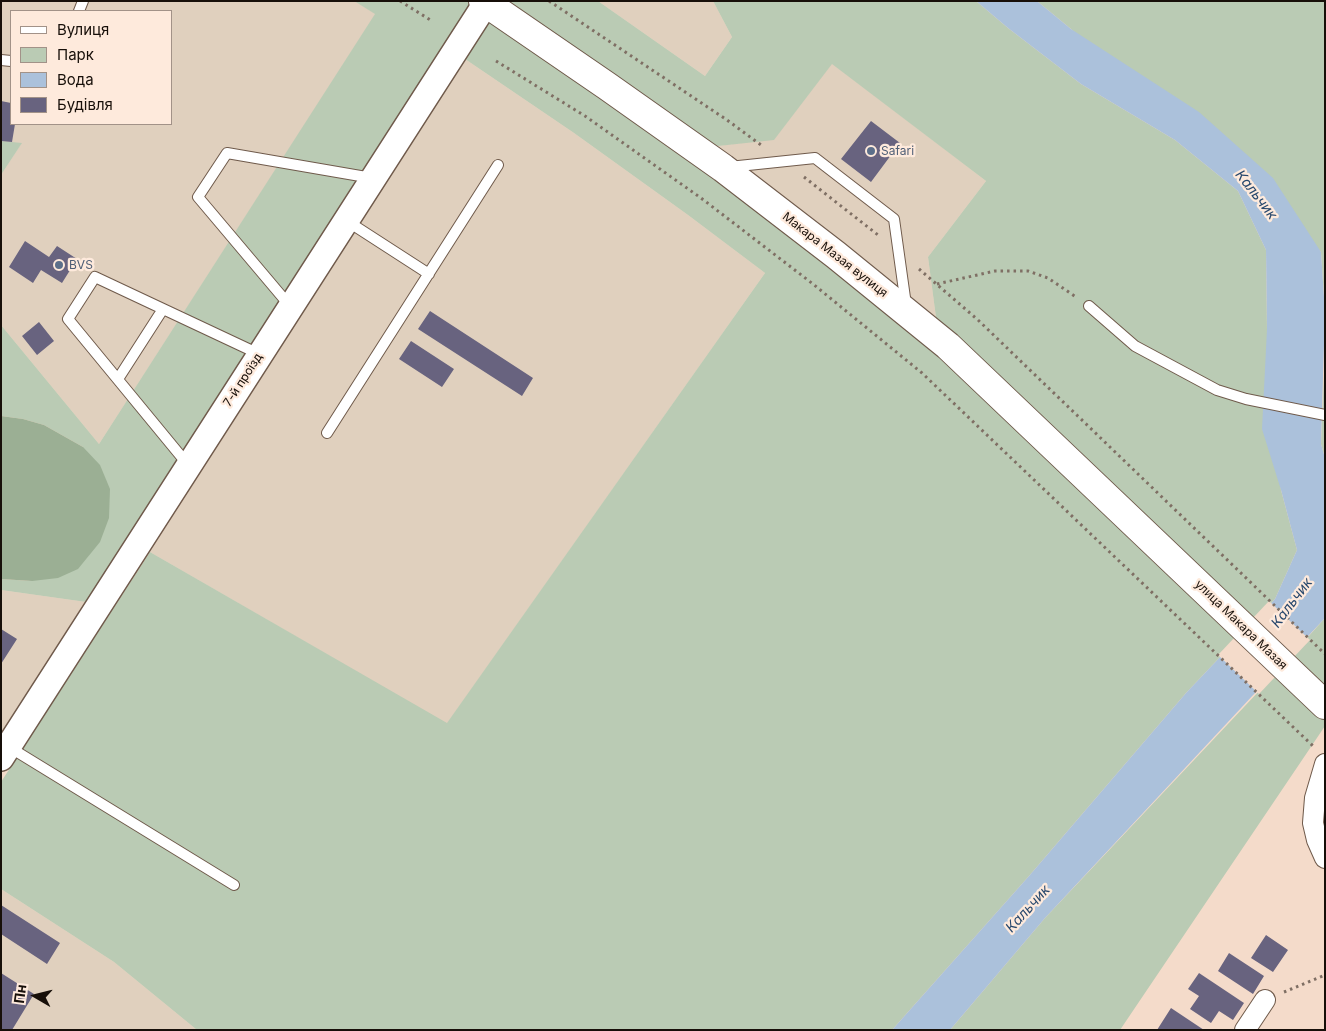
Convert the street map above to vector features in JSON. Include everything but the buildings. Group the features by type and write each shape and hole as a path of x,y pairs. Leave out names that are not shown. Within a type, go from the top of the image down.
{"main road":[{"name":"Макара Мазая вулиця","path":"484,2 723,168 836,255 948,346 1156,545"},
{"name":"улица Макара Мазая","path":"1156,545 1325,706"}],"street":[{"name":"7-й проїзд","path":"5,752 291,307 484,2"},
{"path":"1321,757 1313,823 1317,840 1325,858"},
{"path":"1246,1030 1265,1000"}],"lane":[{"path":"291,307 198,197 227,152 373,178"},
{"path":"723,168 815,158 894,219 907,313"},
{"path":"327,433 498,165"},
{"path":"346,220 429,274"},
{"path":"189,466 68,318 95,277 260,355"},
{"path":"1089,306 1135,346 1218,390 1246,399 1325,415"},
{"path":"118,379 163,309"},
{"path":"5,752 234,885"}],"path":[{"path":"400,1 432,21"},
{"path":"549,1 727,120 899,252 978,320 1325,654"},
{"path":"496,61 585,116 701,198 813,284 922,373 1131,572 1321,757"},
{"path":"937,284 995,271 1028,271 1048,278 1089,306"},
{"path":"1265,1000 1325,975"}],"shaded area":[{"path":"1,1 354,1 376,14 99,444 1,325 1,175 21,144 1,141"},
{"path":"598,1 713,1 732,37 705,76"},
{"path":"465,59 574,133 765,273 447,724 150,552"},
{"path":"832,63 986,181 928,257 937,325 709,147 774,139"},
{"path":"1,590 86,602 1,735"},
{"path":"1,889 114,962 197,1030 1,1030"}],"green space":[{"path":"354,1 472,2 86,602 1,590 1,579 32,581 83,447 44,425 23,419 1,416 1,325 99,444 375,14"},
{"path":"500,1 598,1 705,76 732,37 713,1 976,1 1081,84 1175,140 1238,191 1266,250 1267,329 1281,490 1297,550 1275,599 1252,623 937,325 928,257 986,181 832,64 774,140 709,147"},
{"path":"1037,1 1325,1 1325,312 1321,252 1071,29"},
{"path":"491,18 718,176 942,353 1240,636 1186,693 1029,876 892,1030 197,1030 114,962 1,889 1,782 150,552 447,723 765,273 574,133 465,59"},
{"path":"1,141 22,143 1,175"},
{"path":"1325,350 1325,458 1321,444"},
{"path":"1,416 23,419 44,425 83,447 100,465 110,489 109,518 100,542 78,569 58,578 32,581 1,579"},
{"path":"1325,618 1325,692 1289,658"},
{"path":"1277,672 1325,719 1325,726 1120,1030 950,1030 1045,918"}],"water":[{"name":"Кальчик","path":"976,1 1037,1 1071,29 1199,112 1273,178 1321,252 1325,312 1321,444 1325,458 1325,618 1045,918 950,1030 892,1030 1029,876 1186,693 1275,599 1297,550 1262,429 1267,329 1266,250 1238,191 1175,140 1081,84"}],"pier":[{"path":"1269,601 1310,640 1259,694 1218,655"}],"place":[{"name":"Safari","path":"871,151"},
{"name":"BVS","path":"59,265"}]}
